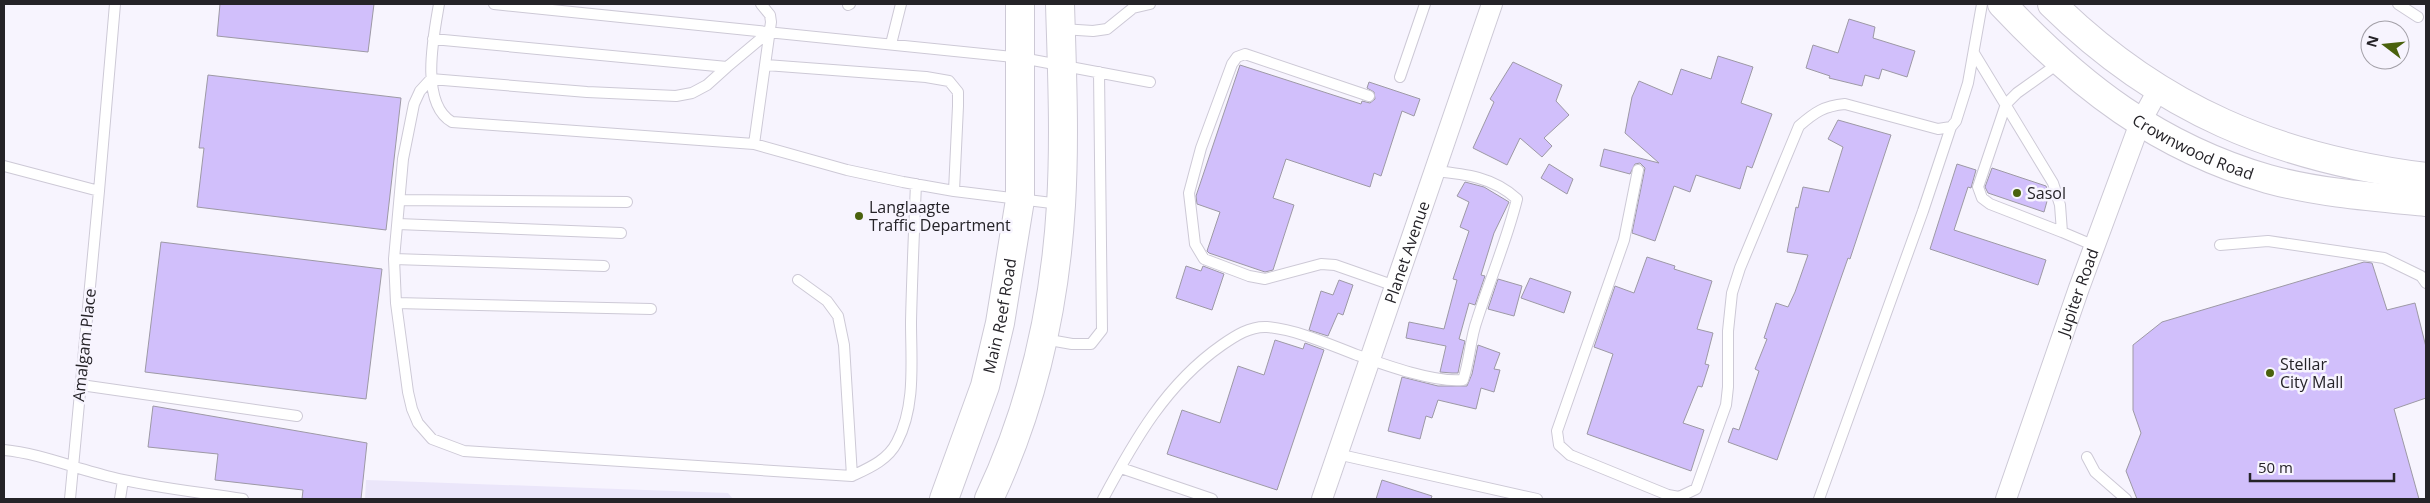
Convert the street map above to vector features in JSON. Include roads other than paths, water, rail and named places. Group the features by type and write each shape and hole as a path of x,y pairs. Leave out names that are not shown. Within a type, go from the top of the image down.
{"main road":[{"name":"Main Reef Road","path":"944,499 985,386 1000,323 1020,200 1022,58 1020,4"},
{"name":"Crownwood Road","path":"2002,4 2039,43 2061,62 2089,86 2140,123 2224,164 2268,179 2324,190 2426,202"},
{"name":"Crownwood Road","path":"2052,4 2084,35 2158,90 2234,129 2268,142 2361,167 2426,177"},
{"path":"989,499 1014,440 1043,339 1054,275 1061,204 1060,16"}],"street":[{"name":"Planet Avenue","path":"1322,499 1492,4"},
{"name":"Jupiter Road","path":"2006,499 2140,123 2158,90"}],"lane":[{"name":"Amalgam Place","path":"70,499 100,191 115,4"},
{"path":"439,4 433,39 431,78 440,112 452,122 754,144 847,170 916,184 954,191 1061,204"},
{"path":"494,4 1022,58 1150,82"},
{"path":"754,144 770,31 770,15 761,4"},
{"path":"891,44 901,4"},
{"path":"1060,16 1093,31 1108,29 1133,8 1150,4"},
{"path":"1400,77 1425,4"},
{"path":"1819,499 1951,127 1958,114 1974,53 1982,4"},
{"path":"2398,4 2418,17"},
{"path":"431,78 587,92 676,96 692,94 707,85 770,31"},
{"path":"433,39 727,67"},
{"path":"1974,53 2053,183 2060,205 2062,232"},
{"path":"1369,96 1245,54 1237,57 1232,64 1188,193 1195,244 1204,259 1249,276 1265,279 1321,264 1335,265 1394,286"},
{"path":"2061,62 2017,92 2006,104 1978,188 1982,198 1990,204 2095,246"},
{"path":"766,65 926,77 948,81 958,92 954,191"},
{"path":"1043,339 1072,344 1090,344 1102,330 1099,72"},
{"path":"431,78 420,91 414,104 403,159 394,259 396,303 412,409 423,429 432,439 464,451 852,476 878,464 896,444 907,415 913,357 911,323 916,184"},
{"path":"1638,170 1624,240 1557,431 1559,445 1570,455 1668,495 1683,498 1696,488 1726,405 1728,387 1728,331 1732,293 1740,268 1798,126 1813,114 1830,105 1845,104 1938,129 1951,127"},
{"path":"4,166 100,191"},
{"path":"1103,499 1146,423 1174,385 1209,354 1242,332 1265,327 1306,336 1369,359 1448,382 1463,380 1469,363 1476,321 1490,285 1517,199 1506,189 1473,175 1434,171"},
{"path":"400,200 627,202"},
{"path":"398,224 621,233"},
{"path":"2220,245 2268,241 2384,258 2421,276 2426,283"},
{"path":"394,259 604,266"},
{"path":"798,280 827,301 838,316 844,345 852,476"},
{"path":"396,303 651,309"},
{"path":"80,385 297,416"},
{"path":"4,450 32,455 72,468 123,480 243,499"},
{"path":"1337,454 1537,499"},
{"path":"2087,457 2095,472 2126,499"},
{"path":"1121,468 1212,499"},
{"path":"120,499 123,480"}],"place":[{"name":"Sasol","path":"2017,193"},
{"name":"Langlaagte Traffic Department","path":"859,216"},
{"name":"Stellar City Mall","path":"2270,373"}]}
